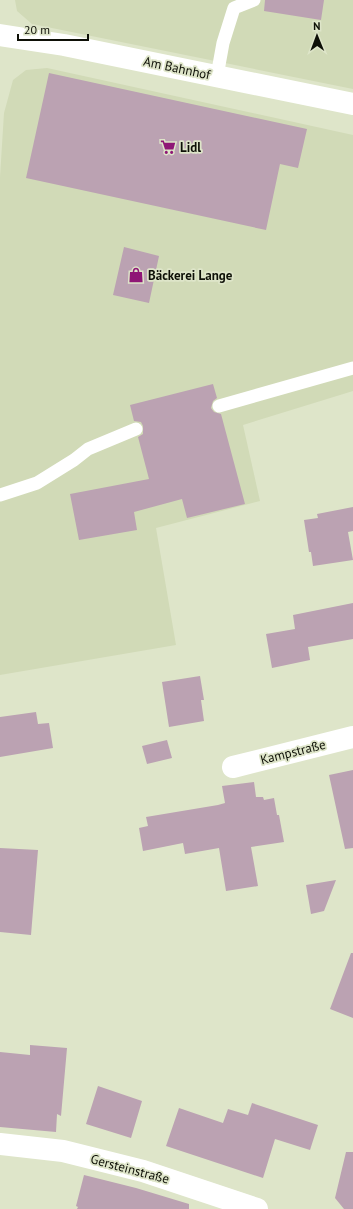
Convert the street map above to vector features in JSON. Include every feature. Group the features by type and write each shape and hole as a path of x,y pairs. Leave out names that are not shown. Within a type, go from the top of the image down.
{"street":[{"name":"Am Bahnhof","path":"0,35 64,45 353,104"},
{"name":"Kampstraße","path":"233,767 353,736"},
{"name":"Gersteinstraße","path":"0,1144 63,1152 143,1171 257,1209"}],"lane":[{"path":"216,76 234,8 254,0"},
{"path":"219,406 353,368"},
{"path":"0,495 37,483 74,460 88,449 136,429"}],"shaded area":[{"path":"15,0 353,0 353,89 32,24 17,11"},
{"path":"47,68 353,135 353,391 243,425 260,501 156,528 176,645 0,675 0,177 4,113 13,80 26,70"}],"building":[{"path":"265,0 324,0 321,20 264,11"},
{"name":"Lidl","path":"49,73 307,129 298,168 280,164 266,230 26,178"},
{"name":"Bäckerei Lange","path":"124,247 159,256 149,303 113,295"},
{"path":"213,384 217,398 213,401 211,408 214,412 221,414 245,504 187,518 182,499 134,512 137,530 79,540 70,494 149,479 138,437 143,434 143,426 141,422 134,421 130,405"},
{"path":"353,507 353,531 348,532 353,560 313,566 311,552 309,552 304,520 318,518 317,514"},
{"path":"353,603 353,639 308,647 310,660 272,668 266,634 295,629 293,615"},
{"path":"200,676 204,700 201,700 204,721 169,727 162,682"},
{"path":"36,712 38,724 49,723 53,748 0,757 0,717"},
{"path":"167,740 172,758 147,764 142,746"},
{"path":"353,770 353,848 345,849 329,775"},
{"path":"254,782 256,797 263,797 264,800 274,798 284,842 251,847 258,886 226,891 219,848 185,854 183,843 143,851 139,828 148,826 146,817 225,803 222,786"},
{"path":"0,848 38,850 31,935 0,932"},
{"path":"336,880 324,911 311,914 306,885"},
{"path":"351,953 353,953 353,1018 330,1009"},
{"path":"30,1045 67,1048 61,1116 57,1114 56,1132 0,1127 0,1052 30,1055"},
{"path":"98,1086 142,1101 131,1138 86,1124"},
{"path":"252,1103 318,1125 310,1150 275,1139 263,1178 166,1146 179,1108 223,1123 228,1109 248,1115"},
{"path":"346,1152 353,1152 353,1209 344,1209 335,1198"},
{"path":"84,1175 136,1188 189,1204 189,1209 77,1209 78,1207 76,1206"}],"place":[{"name":"Lidl","path":"168,147"},
{"name":"Bäckerei Lange","path":"136,275"}]}
